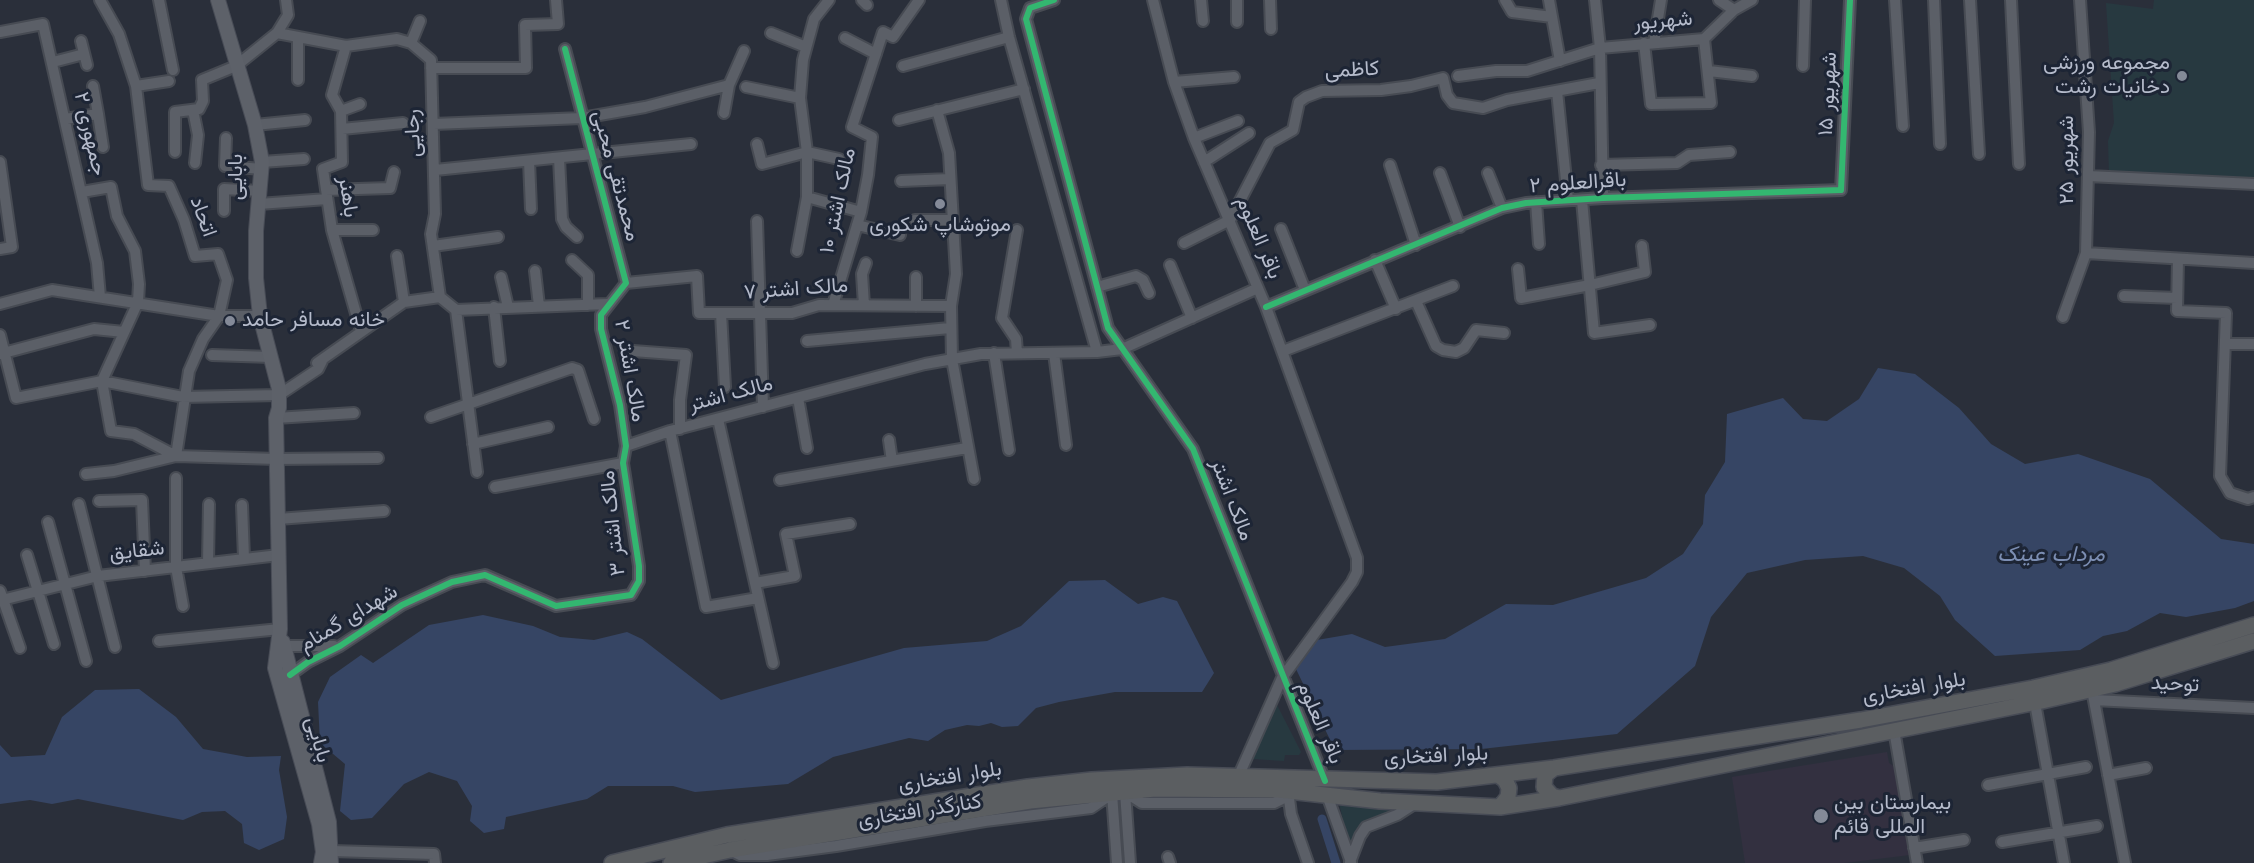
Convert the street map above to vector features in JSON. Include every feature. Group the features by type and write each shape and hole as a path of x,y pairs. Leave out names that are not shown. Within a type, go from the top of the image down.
{"highway":[{"name":"بلوار افتخاری","path":"671,863 1030,801 1155,789 1288,791 1437,782 1554,768 1861,720 2032,688 2111,670 2254,625"},
{"name":"بلوار افتخاری","path":"612,863 727,836 1028,787 1155,774 1239,775 1414,804 1500,807 1560,798 2036,703 2093,695 2254,641"},
{"path":"1554,768 1545,775 1544,787 1552,796 1560,798"},
{"path":"1498,775 1505,780 1509,792 1507,801 1500,807"}],"main road":[{"name":"بابایی","path":"218,0 255,125 262,165 256,278 261,316 277,393 280,629 275,668 319,824 323,852 321,863"},
{"name":"بابایی","path":"280,629 329,822 331,857"}],"street":[{"name":"اتحاد","path":"100,0 119,34 136,86 148,185 169,186 184,220 195,256 218,254 227,280 219,316 203,339 189,371 183,397 176,456"},
{"path":"136,86 171,75 159,0"},
{"path":"176,152 175,112 199,109 203,101 202,80 236,66 277,33 288,15 286,0"},
{"path":"277,33 346,46 397,39 411,43 431,60 431,68 526,68 525,25 558,24 556,0"},
{"path":"796,251 807,197 807,152 800,98 806,47 814,19 829,0"},
{"name":"مالک اشتر ۱۰","path":"833,305 861,212 872,137 852,127 883,32 893,37 920,0"},
{"path":"1001,0 1009,37 1097,352"},
{"path":"1054,0 1028,7 1030,37 1108,328 1122,349 1258,288"},
{"name":"باقر العلوم","path":"1153,0 1174,82 1194,138 1266,307 1357,558 1357,573 1282,678 1239,775"},
{"path":"1201,0 1203,21"},
{"path":"1237,0 1237,22"},
{"path":"1270,0 1271,28"},
{"path":"1504,0 1512,12 1552,17"},
{"path":"1549,0 1560,61"},
{"path":"1595,0 1600,48 1603,198"},
{"path":"1661,0 1649,43 1651,104 1711,103 1704,39"},
{"path":"1719,0 1734,10"},
{"name":"شهریور","path":"1458,76 1527,70 1600,48 1704,39 1734,10 1752,0"},
{"path":"1803,66 1805,0"},
{"name":"شهریور ۱۵","path":"1841,190 1850,0"},
{"path":"1895,0 1903,126"},
{"path":"1934,0 1940,144"},
{"path":"1970,0 1979,154"},
{"path":"2011,0 2019,164"},
{"name":"شهریور ۲۵","path":"2063,317 2086,254 2089,132 2080,0"},
{"path":"411,43 420,21"},
{"name":"جمهوری ۲","path":"0,32 43,24 97,263 100,297"},
{"path":"771,33 806,47"},
{"path":"298,37 298,80"},
{"path":"903,66 1009,37"},
{"path":"845,38 876,54"},
{"path":"81,41 87,65"},
{"name":"باهنر","path":"346,46 332,95 341,111 342,162 323,169 332,230 362,331"},
{"name":"محمدتقی محبی","path":"565,49 626,283"},
{"path":"724,113 729,85 744,51"},
{"path":"53,62 84,54"},
{"name":"رجایی","path":"431,68 435,170 433,246 440,297"},
{"path":"1709,71 1752,76"},
{"path":"1174,82 1234,77"},
{"name":"کاظمی","path":"1230,220 1270,143 1293,130 1299,102 1306,97 1322,91 1381,90 1443,78 1447,95 1453,103 1462,106 1483,108 1507,100 1557,91"},
{"path":"1568,200 1557,91 1599,83"},
{"path":"434,124 582,118 645,107 729,85"},
{"path":"93,86 103,147"},
{"path":"746,87 800,98"},
{"path":"899,120 1024,89"},
{"path":"341,111 360,104"},
{"path":"194,110 198,135 195,162"},
{"path":"936,110 949,153 956,274 951,306 952,359 974,479"},
{"path":"65,119 98,114"},
{"path":"255,125 304,120"},
{"path":"1194,138 1238,121"},
{"path":"342,129 403,123"},
{"path":"1204,162 1249,134"},
{"path":"1038,141 1058,137"},
{"path":"226,138 225,166 262,165 304,159"},
{"path":"435,170 691,144"},
{"path":"756,144 762,164 807,152 839,159"},
{"path":"1602,165 1677,163 1689,155 1730,152"},
{"path":"559,158 562,219 566,227 577,237"},
{"path":"529,161 531,209"},
{"path":"0,162 12,247 0,249"},
{"path":"1390,165 1416,245"},
{"path":"224,212 224,189 259,198 326,195 390,188 394,172"},
{"path":"1440,173 1460,227"},
{"path":"1488,173 1502,208"},
{"path":"2088,176 2254,184"},
{"path":"901,181 950,180"},
{"path":"82,192 111,187 117,216 135,251 139,284 138,302 102,381 111,431 134,434 176,456"},
{"name":"باقرالعلوم ۲","path":"1266,307 1502,208 1536,202 1603,198 1841,190"},
{"path":"807,197 861,212"},
{"path":"1582,200 1594,333 1650,325"},
{"path":"1536,202 1539,244"},
{"path":"915,220 953,220"},
{"path":"1184,243 1230,220"},
{"path":"758,221 763,407"},
{"path":"857,225 900,235"},
{"path":"1281,229 1305,290"},
{"path":"332,230 373,230"},
{"path":"1017,230 1002,318 1016,339 1017,353"},
{"path":"433,246 498,237"},
{"path":"1518,269 1521,298 1645,272 1642,246"},
{"path":"2086,254 2254,263"},
{"path":"397,256 404,302"},
{"path":"2178,259 2177,311 2226,313 2220,476 2230,494 2248,499 2254,497"},
{"path":"572,260 588,275 588,305"},
{"path":"1375,260 1396,309"},
{"path":"864,305 862,274 866,263"},
{"path":"1170,265 1192,318"},
{"path":"535,271 539,306"},
{"name":"مالک اشتر ۷","path":"626,283 698,276 699,313 792,313 819,305 951,306"},
{"path":"1097,287 1136,276 1143,280 1149,293"},
{"path":"501,277 508,307"},
{"path":"916,277 916,306"},
{"path":"0,335 2,353 16,398 102,381 183,397 277,393 318,369 322,361 404,302 440,297 456,310 607,304 626,283"},
{"path":"1283,351 1453,286"},
{"path":"0,304 52,290 219,316 261,316"},
{"path":"2124,296 2177,298"},
{"path":"1416,301 1436,346 1443,350 1456,352 1464,348 1476,330 1504,333"},
{"name":"مالک اشتر ۲","path":"607,304 601,315 601,329 620,405 626,446"},
{"path":"494,307 501,361"},
{"path":"456,310 477,472"},
{"path":"722,313 725,387"},
{"path":"807,341 950,328"},
{"path":"2,353 94,329 124,332"},
{"path":"2226,344 2254,344"},
{"name":"مالک اشتر","path":"626,446 718,418 952,359 994,353 1097,352 1122,349 1193,449 1282,678"},
{"path":"633,351 686,355 675,430 706,607 758,598"},
{"path":"994,353 1009,450"},
{"path":"1054,353 1066,445"},
{"path":"212,356 271,357"},
{"path":"431,417 572,368 578,370 594,419"},
{"path":"798,398 807,448"},
{"path":"276,418 354,413"},
{"path":"718,418 773,663"},
{"path":"473,444 548,427"},
{"path":"889,440 892,461"},
{"name":"مالک اشتر ۳","path":"626,446 623,463 639,566 639,581 631,595"},
{"path":"780,480 967,448"},
{"path":"86,474 114,471 176,456 277,459 378,458"},
{"path":"495,487 623,463"},
{"path":"176,478 176,567 183,606"},
{"path":"99,501 141,500 145,571"},
{"path":"79,504 115,647"},
{"path":"208,563 209,504"},
{"path":"242,505 244,558"},
{"path":"278,519 384,512"},
{"path":"48,522 86,661"},
{"path":"755,583 795,576 786,534 850,524"},
{"path":"27,555 54,645"},
{"name":"شقایق","path":"1,596 37,591 98,576 279,555"},
{"name":"شهدای گمنام","path":"290,675 308,662 340,646 402,605 452,582 485,575 556,606 631,595"},
{"path":"1,596 20,648"},
{"path":"159,641 280,629"},
{"name":"شهدای گمنام","path":"284,646 340,646"},
{"name":"باقر العلوم","path":"1282,678 1326,788 1351,862"},
{"path":"2093,695 2125,863"},
{"name":"توحید","path":"2093,695 2254,708"},
{"path":"2036,703 2064,863"},
{"path":"1894,730 1917,863"},
{"path":"1988,785 2086,767"},
{"path":"2108,775 2146,768"},
{"path":"1288,791 1291,814 1308,863"},
{"path":"1118,792 1127,822 1130,863"},
{"path":"1114,862 1114,823 1118,792"},
{"path":"1351,862 1360,836 1366,827 1397,815 1414,804"},
{"path":"1114,823 1127,822"},
{"path":"2002,842 2097,826"},
{"path":"1914,848 1964,840"},
{"path":"331,857 434,854 435,863"}],"shaded area":[{"name":"مجموعه ورزشی دخانیات رشت","path":"2154,0 2254,0 2254,178 2109,172 2108,141 2114,123 2106,3 2153,9"},
{"path":"1276,703 1301,752 1299,755 1285,755 1284,761 1253,759"},
{"name":"بیمارستان بین المللی قائم","path":"1887,752 1889,763 1895,767 1910,855 1844,863 1745,863 1732,777"},
{"path":"1339,803 1389,811 1360,826 1349,845"}],"water":[{"name":"مرداب عینک","path":"1878,368 1915,374 1959,408 1991,444 2025,464 2078,454 2150,479 2221,539 2254,544 2254,601 2235,608 2186,617 2160,613 2127,631 2103,636 2080,650 1995,656 1955,620 1940,596 1904,568 1863,556 1805,560 1747,573 1711,617 1695,666 1617,734 1481,749 1335,750 1296,669 1317,640 1352,634 1385,647 1445,639 1506,604 1553,605 1646,578 1683,554 1703,524 1705,495 1725,462 1727,414 1783,398 1803,419 1827,421 1859,399"},
{"path":"1105,580 1138,604 1163,597 1177,601 1214,673 1202,692 1115,692 1059,702 1036,708 1018,726 1002,727 991,723 979,726 967,725 945,730 928,741 909,738 833,757 788,784 695,792 673,786 608,786 587,799 506,817 504,829 484,833 470,821 472,806 457,781 429,772 404,784 372,818 351,820 340,811 345,764 320,743 318,702 330,677 361,655 373,663 429,625 483,615 533,626 560,637 594,640 627,632 642,639 721,700 904,648 987,641 1021,626 1069,581"},
{"path":"139,689 176,717 203,749 247,757 281,756 279,770 287,817 284,839 259,850 244,843 242,824 225,811 202,812 183,820 78,799 52,804 30,800 0,804 0,745 11,757 45,755 62,717 95,690"}],"waterway":[{"path":"1322,819 1336,863"}],"cycle path":[{"path":"1054,0 1030,8 1026,19 1108,328 1193,449 1325,781"},
{"path":"1266,307 1502,208 1526,203 1603,198 1841,190 1850,0"},
{"path":"290,675 308,662 340,646 402,605 452,582 485,575 556,606 631,595 639,581 639,566 623,463 626,446 620,405 601,329 601,315 626,283 565,49"}],"place":[{"name":"مجموعه ورزشی دخانیات رشت","path":"2182,76"},
{"name":"موتوشاپ شکوری","path":"940,204"},
{"name":"خانه مسافر حامد","path":"230,321"},
{"name":"بیمارستان بین المللی قائم","path":"1821,816"}]}
